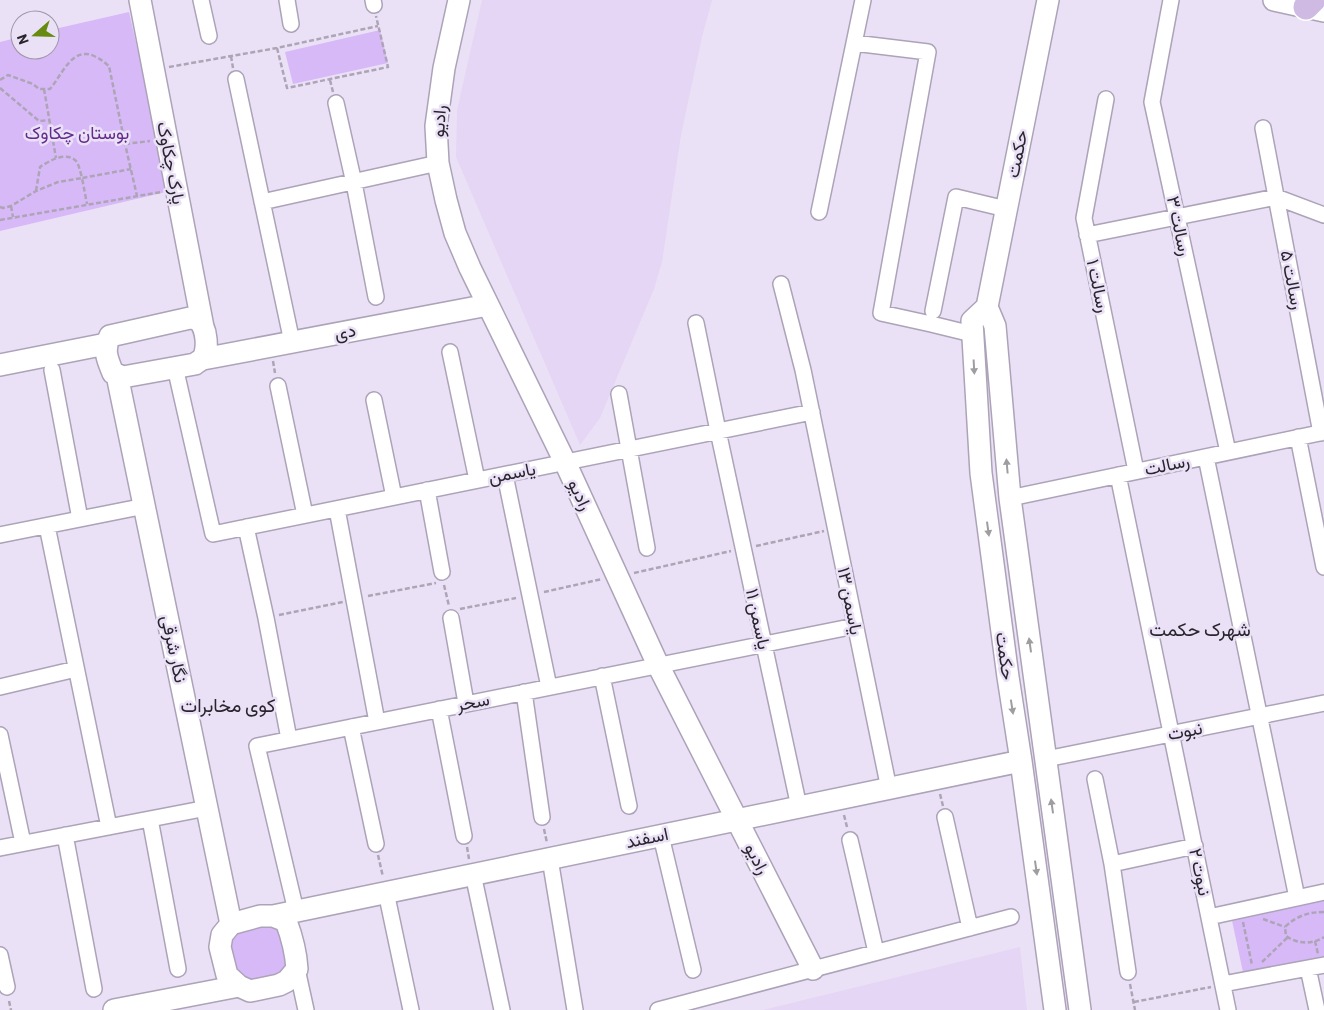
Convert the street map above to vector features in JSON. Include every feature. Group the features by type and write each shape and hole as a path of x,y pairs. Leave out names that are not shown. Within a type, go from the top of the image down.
{"street":[{"name":"پارک چکاوک","path":"140,0 206,338 206,350 203,358"},
{"path":"201,0 209,36"},
{"path":"287,0 291,24"},
{"name":"رادیو","path":"459,0 444,68 436,126 438,163 455,233 470,268 565,462 658,665 813,969"},
{"path":"820,212 863,0"},
{"name":"حکمت","path":"1048,0 987,307 995,326 1010,498 1080,1010"},
{"name":"رسالت ۳","path":"1172,0 1152,102 1228,452"},
{"path":"1274,0 1314,6"},
{"path":"854,43 928,52 881,313 972,334"},
{"path":"236,79 292,342"},
{"name":"رسالت ۱","path":"1106,99 1084,218 1136,471"},
{"path":"336,103 354,182 376,297"},
{"name":"رسالت ۵","path":"1262,128 1322,432"},
{"path":"262,202 438,163"},
{"path":"933,311 956,197 1006,209"},
{"path":"1087,235 1276,198 1324,216"},
{"name":"یاسمن ۱۳","path":"781,284 812,412 889,789"},
{"name":"دی","path":"118,375 123,377 195,364 203,358 488,305"},
{"name":"حکمت","path":"987,307 972,321 981,473 1055,1010"},
{"path":"0,365 106,344 110,336 190,318 198,320 203,327"},
{"name":"یاسمن ۱۱","path":"696,323 799,807"},
{"name":"نگار شرقی","path":"106,344 109,364 113,373 118,375 231,924"},
{"path":"450,352 477,480"},
{"name":"یاسمن","path":"176,367 212,534 812,412"},
{"path":"52,370 80,519"},
{"path":"278,386 305,515"},
{"path":"619,394 647,548"},
{"path":"374,400 394,497"},
{"name":"رسالت","path":"1010,498 1322,432"},
{"path":"1298,438 1324,567"},
{"path":"1206,457 1296,893"},
{"path":"505,474 549,687"},
{"name":"نبوت ۲","path":"1118,475 1228,1010"},
{"path":"427,490 442,572"},
{"path":"1,532 47,526 144,506"},
{"path":"337,509 377,722"},
{"path":"47,526 109,827"},
{"path":"246,527 266,618 289,739"},
{"path":"450,615 466,704"},
{"name":"سحر","path":"296,911 257,746 855,626"},
{"path":"0,687 76,670"},
{"path":"602,676 628,806"},
{"path":"524,692 542,817"},
{"name":"نبوت","path":"1046,760 1324,703"},
{"path":"439,709 464,836"},
{"path":"351,727 376,844"},
{"path":"0,735 23,844"},
{"name":"اسفند","path":"273,916 1021,762"},
{"path":"1096,778 1112,864 1128,972"},
{"path":"0,848 207,808"},
{"path":"945,817 970,928"},
{"path":"150,819 178,969"},
{"path":"65,835 94,989"},
{"path":"660,836 693,970"},
{"path":"850,840 876,952"},
{"path":"1112,864 1195,846"},
{"path":"550,859 575,1010"},
{"path":"473,874 502,1010"},
{"path":"386,892 411,1010"},
{"path":"1209,917 1324,892"},
{"path":"297,969 287,981 279,985 250,991 238,986 227,975 220,947 222,935 231,924 246,919 273,916 286,921 296,956 306,1010"},
{"path":"658,1010 1011,917"},
{"path":"1046,944 1072,946"},
{"path":"0,955 7,987"},
{"path":"1222,984 1249,975 1308,968 1321,961"},
{"path":"1308,968 1317,1010"},
{"path":"114,1010 238,986"}],"path":[{"path":"153,69 277,48 378,26 388,68 287,88 277,48"},
{"path":"0,80 8,75 33,84 39,89 50,89 66,66 76,56 84,54 95,56 109,66 137,196"},
{"path":"0,88 39,121 50,120"},
{"path":"44,89 56,158"},
{"path":"125,144 167,139"},
{"path":"36,191 40,167 56,158 71,158 77,162 88,205"},
{"path":"0,207 11,206 36,191 58,182 131,170"},
{"path":"0,220 176,190"},
{"path":"11,206 13,218"},
{"path":"270,346 278,386"},
{"path":"442,572 450,615 530,595 835,528"},
{"path":"938,779 945,817"},
{"path":"840,799 850,840"},
{"path":"542,817 550,859"},
{"path":"464,836 473,874"},
{"path":"376,844 386,892"},
{"path":"1324,912 1308,913 1292,920 1286,927 1286,936 1293,941 1304,943 1324,937"},
{"path":"1243,922 1249,975"},
{"path":"1249,975 1288,938"},
{"path":"1321,961 1324,955"},
{"path":"1128,972 1135,1010"},
{"path":"1134,1002 1222,984"}],"shaded area":[{"path":"482,0 712,0 681,135 662,262 654,289 600,418 580,445 456,157 457,110"},
{"path":"1020,947 1027,1010 763,1010"}],"green space":[{"name":"بوستان چکاوک","path":"129,12 170,191 0,231 0,42 10,40 10,60 60,60 60,28"},
{"path":"380,30 388,63 293,84 285,52"},
{"path":"1324,898 1324,961 1244,977 1231,916"},
{"path":"266,919 278,925 288,965 281,978 247,986 234,979 226,945 231,929"}],"district":[{"name":"شهرک حکمت","path":"1200,629"},
{"name":"کوی مخابرات","path":"228,705"}]}
